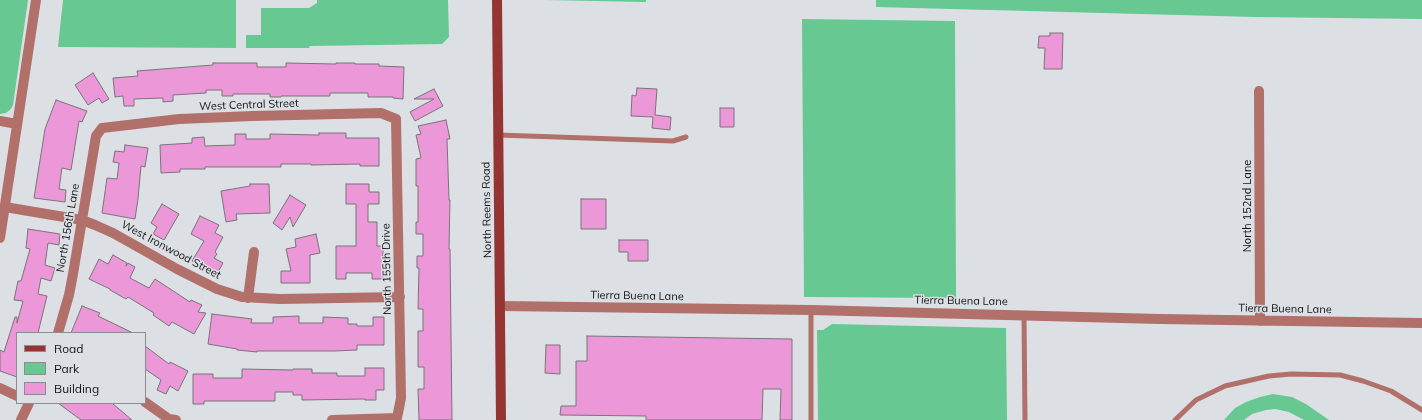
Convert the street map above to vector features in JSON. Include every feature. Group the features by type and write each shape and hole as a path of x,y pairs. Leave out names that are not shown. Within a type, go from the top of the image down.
{"main road":[{"name":"North Reems Road","path":"497,0 501,420"}],"street":[{"path":"0,238 36,0"},
{"name":"North 152nd Lane","path":"1259,91 1260,321"},
{"name":"West Central Street","path":"102,128 179,119 252,116 381,113 396,119"},
{"name":"North 155th Drive","path":"332,420 397,418 401,398 396,119"},
{"path":"0,121 17,124"},
{"name":"North 156th Lane","path":"58,332 69,295 96,136 102,128"},
{"name":"West Ironwood Street","path":"5,207 82,220 113,233 177,269 217,289 248,298 280,299 400,297"},
{"path":"248,298 254,252"},
{"name":"Tierra Buena Lane","path":"500,306 811,310 1260,321 1422,323"},
{"path":"0,388 16,396"},
{"path":"146,403 169,419 176,420"},
{"path":"21,420 29,404"}],"lane":[{"path":"498,135 673,141 686,137"},
{"path":"811,310 812,420"},
{"path":"1024,315 1025,420"},
{"path":"1175,420 1196,400 1225,386 1269,376 1291,374 1340,375 1363,381 1391,390 1422,410"}],"green space":[{"path":"0,0 28,0 13,105 6,113 0,114"},
{"path":"63,0 236,0 236,48 58,47"},
{"path":"317,0 448,0 449,37 442,44 310,46 309,48 246,48 246,35 261,35 261,8 309,8 317,3"},
{"path":"545,0 646,0 646,2"},
{"path":"876,0 1422,0 1422,19 1255,17 876,7"},
{"path":"802,19 955,21 956,298 804,297"},
{"path":"832,324 1006,328 1007,420 818,420 817,330 823,330"},
{"path":"1273,394 1292,397 1306,404 1329,420 1304,420 1289,412 1275,409 1252,414 1244,420 1224,420 1235,408 1246,402"}],"building":[{"path":"1050,33 1063,33 1062,69 1044,69 1045,48 1038,48 1039,36 1050,36"},
{"path":"213,63 257,63 257,67 286,67 286,63 355,63 404,67 403,99 393,97 368,97 368,93 330,93 330,96 270,97 270,94 233,94 233,96 222,96 222,90 206,90 206,93 173,95 173,101 163,102 163,98 134,99 134,106 124,106 123,96 115,97 113,78 138,76 137,71 213,65"},
{"path":"93,73 109,99 102,103 99,98 88,105 75,85"},
{"path":"637,88 657,89 655,115 671,117 670,130 652,128 653,117 631,116 632,95 636,96"},
{"path":"434,89 443,106 415,121 410,112 434,99 414,99"},
{"path":"56,100 87,111 82,122 79,121 71,170 62,168 59,189 66,190 65,202 34,198 45,129"},
{"path":"720,108 734,108 734,127 720,127"},
{"path":"446,120 450,139 447,139 450,200 449,249 452,420 419,420 418,389 424,389 424,367 418,367 418,331 423,331 423,309 418,309 419,268 417,268 417,256 423,256 423,234 416,234 416,222 418,222 418,186 416,186 416,159 421,158 416,135 421,134 418,126"},
{"path":"319,133 346,133 346,138 379,138 379,166 360,166 360,164 281,164 281,167 205,167 205,169 180,169 180,172 161,173 160,145 192,143 192,138 204,137 205,146 235,145 235,134 246,134 246,139 270,139 270,134 319,135"},
{"path":"125,145 148,148 145,167 141,166 135,219 102,213 107,178 117,179 119,163 113,162 115,151 124,152"},
{"path":"250,184 269,184 270,213 236,214 237,220 226,222 221,191 250,186"},
{"path":"346,184 369,184 369,192 379,192 379,204 368,204 368,222 377,222 377,246 383,246 383,279 372,279 372,273 346,273 346,279 336,279 336,246 356,246 356,204 346,204"},
{"path":"290,195 306,205 293,227 290,217 282,230 273,223"},
{"path":"581,199 606,199 606,229 581,229"},
{"path":"162,204 179,214 164,240 153,234 157,227 151,223"},
{"path":"200,216 219,225 215,233 223,237 215,252 217,254 214,258 223,263 217,274 192,261 204,241 191,234"},
{"path":"28,229 60,234 59,245 48,243 45,265 55,268 51,281 41,278 38,294 47,296 38,332 16,332 16,377 0,371 0,350 4,352 15,317 17,317 17,323 23,301 14,300 18,281 21,281 30,249 26,248"},
{"path":"316,234 320,253 310,255 310,283 281,283 281,271 291,271 286,249 296,247 295,239"},
{"path":"619,240 648,240 648,261 628,261 628,252 619,252"},
{"path":"113,255 127,263 126,266 128,263 135,267 130,278 149,288 155,279 190,302 191,300 202,305 198,312 206,313 194,334 172,322 169,326 153,315 154,313 128,297 126,299 89,279 99,259 108,264"},
{"path":"82,306 100,313 98,316 131,332 71,332"},
{"path":"212,314 252,319 251,323 273,323 273,317 299,316 299,323 323,323 323,317 348,318 348,324 357,324 357,326 373,326 373,317 384,317 384,345 357,345 357,350 334,351 257,352 237,350 208,344"},
{"path":"587,336 792,339 792,420 780,420 781,389 763,389 762,420 646,420 646,416 560,415 561,406 576,406 576,361 587,361"},
{"path":"546,345 560,345 560,374 545,373"},
{"path":"146,347 169,364 170,362 188,371 178,391 170,386 166,394 157,390 161,380 146,370"},
{"path":"365,368 384,368 384,390 376,390 376,400 302,400 302,395 293,395 293,392 275,392 275,401 204,401 204,404 193,404 193,374 213,374 213,378 242,378 242,369 312,369 312,373 337,373 337,376 365,376"},
{"path":"59,404 113,404 132,420 81,420"}]}
